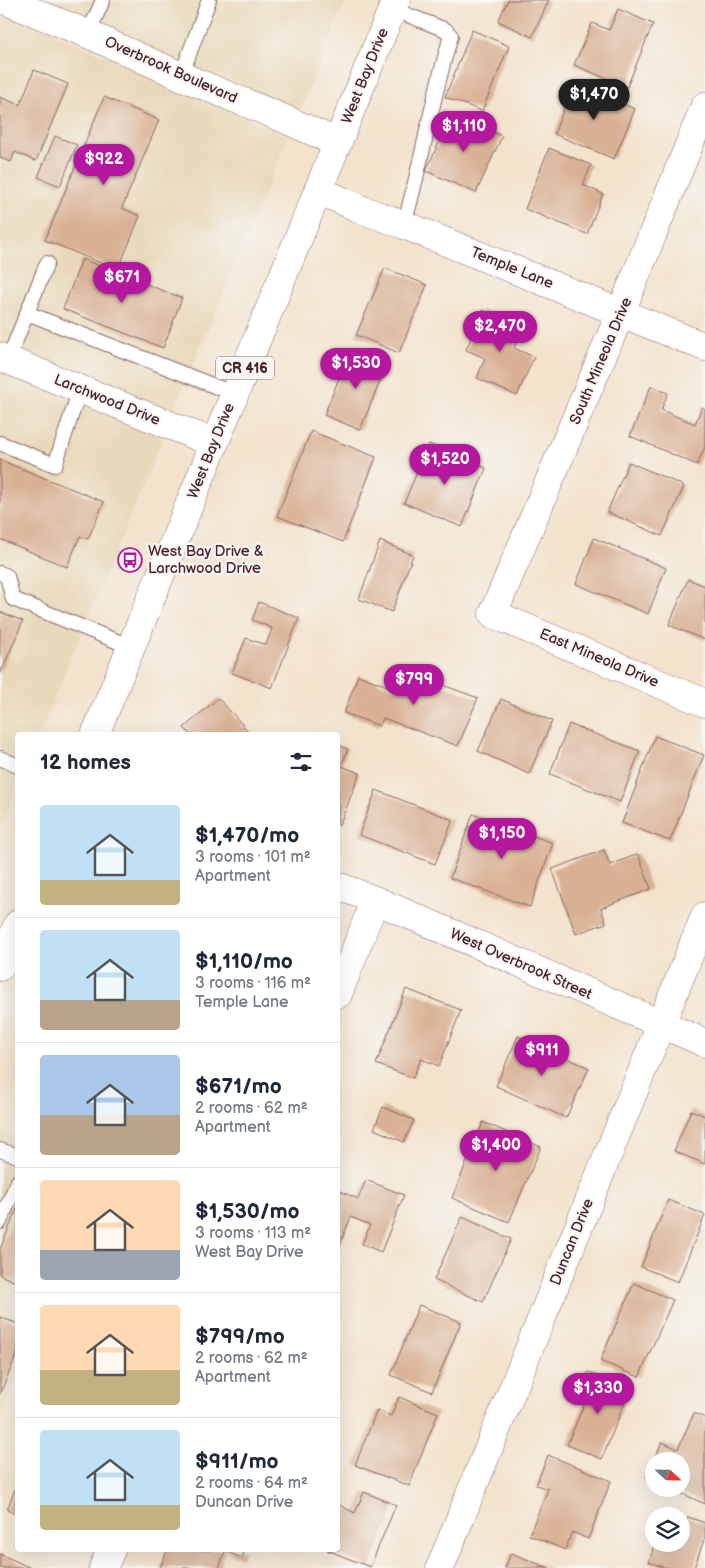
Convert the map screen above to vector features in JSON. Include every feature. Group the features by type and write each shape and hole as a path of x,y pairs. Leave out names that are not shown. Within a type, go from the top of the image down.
{"street":[{"name":"Overbrook Boulevard","path":"4,0 88,34 338,143"},
{"name":"West Bay Drive","path":"96,732 394,4"},
{"name":"South Mineola Drive","path":"493,614 621,312 705,106"},
{"name":"Temple Lane","path":"318,190 363,210 705,347"},
{"name":"Larchwood Drive","path":"4,359 214,443"},
{"name":"East Mineola Drive","path":"493,614 705,703"},
{"name":"West Overbrook Street","path":"340,887 376,900 705,1043"},
{"path":"340,989 376,900"},
{"name":"Duncan Drive","path":"440,1568 705,916"},
{"path":"0,967 15,931"},
{"path":"103,1568 110,1552"}],"lane":[{"path":"88,34 103,0"},
{"path":"181,76 209,0"},
{"path":"394,4 446,30 451,36 442,65 404,225"},
{"path":"4,359 27,313 47,263"},
{"path":"27,313 235,394"},
{"path":"0,443 54,465 80,390"},
{"path":"0,573 7,576 13,599 131,647"},
{"path":"0,758 15,765"},
{"path":"0,1150 15,1155"},
{"path":"0,1222 15,1188"}],"shaded area":[{"path":"39,0 346,0 300,111"},
{"path":"0,13 83,46 289,136 173,412 0,343"},
{"path":"0,372 163,437 40,732 15,732 15,791 0,827"},
{"path":"0,1130 15,1136 15,1383 0,1420"}],"building":[{"path":"508,0 549,0 532,37 498,21"},
{"path":"618,9 653,24 627,87 574,65 592,23 609,30"},
{"path":"472,30 509,46 482,111 445,97"},
{"path":"34,70 68,84 36,161 15,152 11,162 0,158 0,97 20,105"},
{"path":"574,83 635,109 614,159 554,134"},
{"path":"104,97 159,120 122,208 140,216 118,270 45,240"},
{"path":"452,114 502,136 476,193 426,171"},
{"path":"55,136 77,145 60,186 38,177"},
{"path":"549,148 591,165 583,185 603,194 587,234 525,209"},
{"path":"82,259 182,298 163,348 63,309"},
{"path":"385,268 427,285 399,353 356,335"},
{"path":"483,310 523,328 514,348 534,357 517,396 477,378 485,358 466,350"},
{"path":"351,349 387,364 360,430 324,415"},
{"path":"651,386 668,393 661,410 695,424 702,407 705,409 705,447 697,465 630,436"},
{"path":"311,431 376,457 343,542 277,516"},
{"path":"429,444 486,468 462,527 404,503"},
{"path":"0,460 104,502 88,539 80,536 67,567 0,539"},
{"path":"629,462 684,486 662,536 607,512"},
{"path":"594,538 666,568 648,614 576,584"},
{"path":"380,541 413,555 392,612 359,599"},
{"path":"688,579 705,586 705,640 669,625"},
{"path":"259,602 299,618 272,688 232,673 246,638 266,645 272,628 252,620"},
{"path":"0,612 23,621 0,675"},
{"path":"402,670 478,698 458,746 383,718 380,726 344,713 358,675 395,689"},
{"path":"218,698 249,732 188,732 184,728"},
{"path":"501,699 552,721 529,774 478,751"},
{"path":"569,724 640,751 620,802 550,774"},
{"path":"655,736 704,755 670,841 622,823"},
{"path":"340,746 348,749 341,766 360,773 340,823"},
{"path":"376,790 453,820 435,864 359,835"},
{"path":"473,814 553,843 530,907 450,878"},
{"path":"604,850 610,865 638,854 651,889 601,908 606,923 576,934 552,869"},
{"path":"406,989 461,1010 439,1066 421,1059 413,1078 376,1064"},
{"path":"518,1036 589,1068 566,1118 496,1086"},
{"path":"383,1107 414,1120 404,1142 374,1129"},
{"path":"691,1110 705,1116 705,1164 674,1151"},
{"path":"483,1122 541,1147 509,1222 452,1198"},
{"path":"366,1180 404,1195 381,1252 362,1244 370,1225 351,1217 340,1244 340,1191 358,1199"},
{"path":"668,1200 705,1215 678,1282 641,1267"},
{"path":"15,1214 15,1282 0,1275 0,1249"},
{"path":"462,1217 511,1239 483,1302 434,1280"},
{"path":"634,1283 673,1300 639,1377 600,1361"},
{"path":"419,1305 461,1322 432,1392 391,1375"},
{"path":"0,1317 15,1323 15,1358 0,1394"},
{"path":"588,1372 630,1389 602,1459 567,1445 585,1402 577,1399"},
{"path":"399,1397 438,1413 409,1486 355,1465 377,1410 391,1416"},
{"path":"694,1413 705,1418 705,1504 690,1497 690,1452 657,1452 662,1442 678,1449"},
{"path":"548,1455 611,1481 588,1539 572,1532 565,1550 529,1535 548,1489 536,1485"},
{"path":"15,1489 15,1514 7,1510"},
{"path":"364,1492 396,1505 370,1567 332,1552 340,1552 340,1506 355,1513"},
{"path":"690,1518 705,1523 705,1537 694,1568 666,1568 649,1562 652,1552 690,1552"},
{"path":"166,1552 225,1552 219,1568 160,1568"},
{"path":"227,1552 244,1552 242,1558"},
{"path":"511,1553 549,1568 505,1568"},
{"path":"0,1554 31,1568 0,1568"}],"place":[{"name":"West Bay Drive & Larchwood Drive","path":"130,560"}]}
